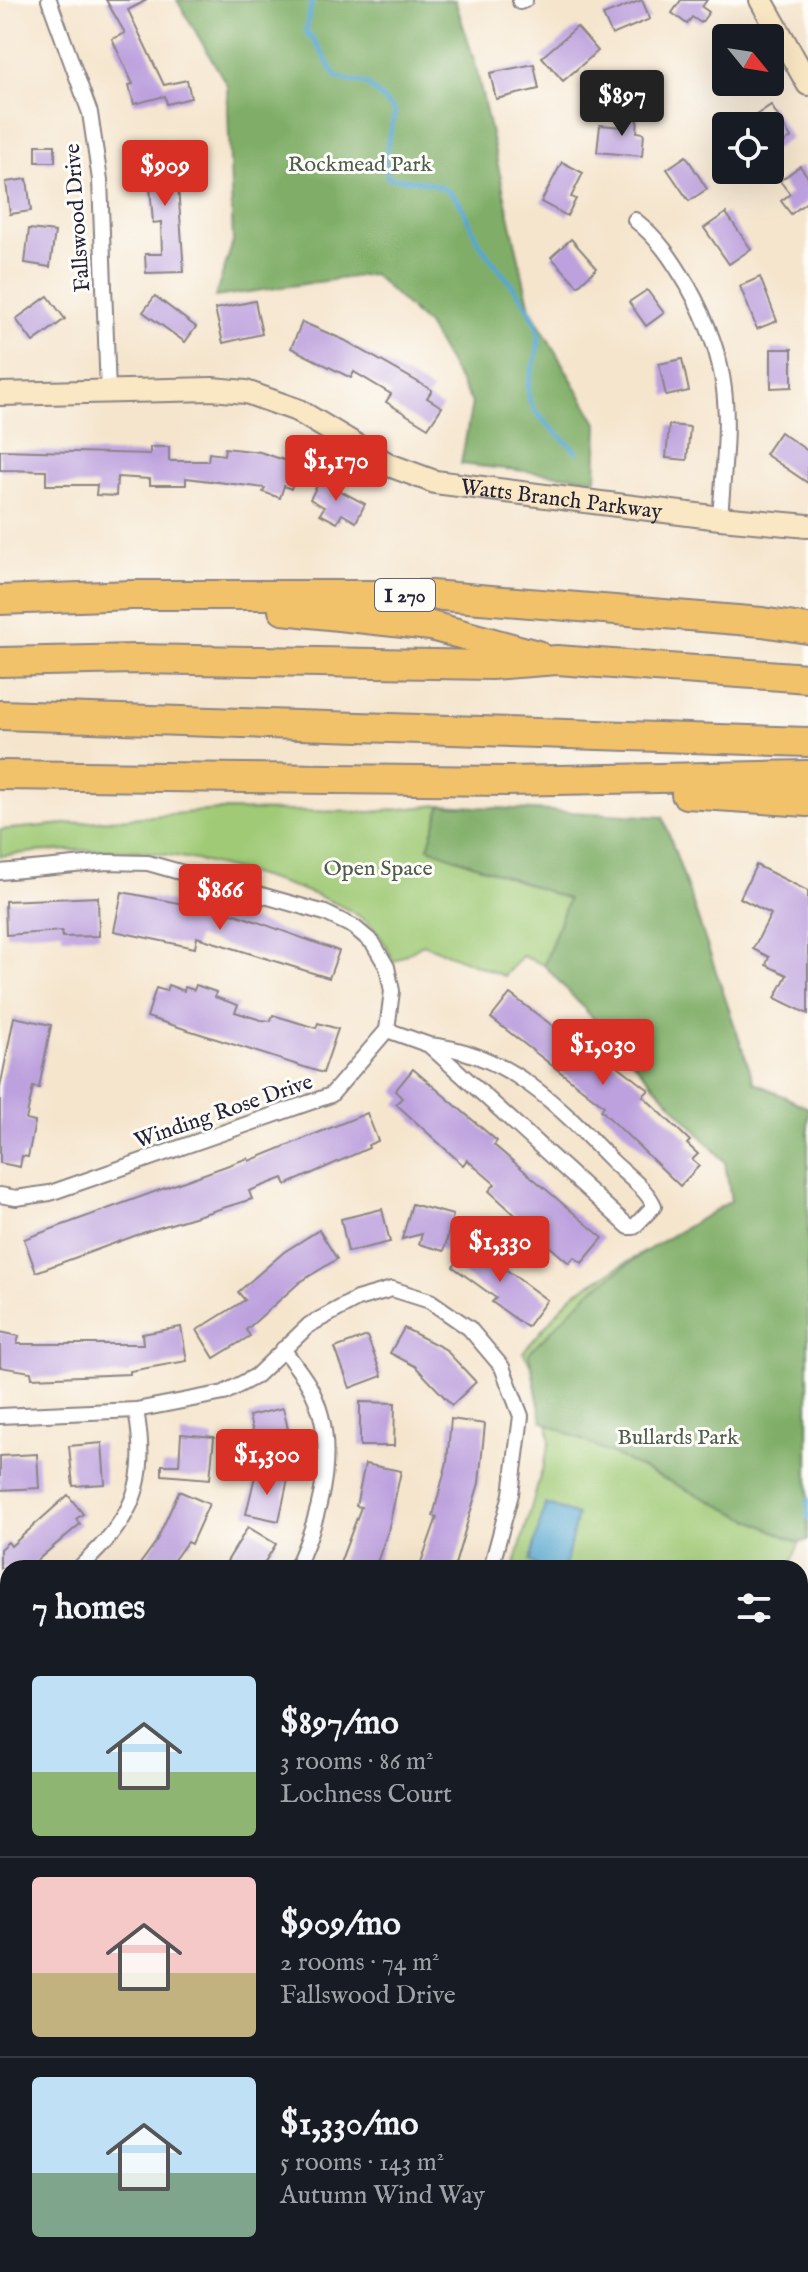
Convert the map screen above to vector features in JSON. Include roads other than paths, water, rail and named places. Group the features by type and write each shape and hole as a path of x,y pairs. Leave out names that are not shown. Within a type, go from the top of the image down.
{"highway":[{"name":"I 270","path":"0,600 132,595 431,595 762,622 808,629"},
{"path":"132,595 431,626 557,660"},
{"path":"0,662 136,659 491,665 557,660 808,678"},
{"path":"0,715 808,742"},
{"path":"0,773 506,781 808,775"},
{"path":"506,781 808,802"}],"street":[{"name":"Fallswood Drive","path":"49,0 90,113 100,180 108,392"},
{"path":"761,0 808,84"},
{"path":"635,220 668,251 707,320 718,348 727,405 720,518"},
{"name":"Watts Branch Parkway","path":"0,394 212,389 246,392 297,410 389,465 435,482 808,526"},
{"path":"0,872 107,862 148,863 325,913 354,927 373,943 387,967 392,991 387,1030 429,1045 476,1054 523,1078 563,1110 654,1206 634,1227 620,1221 429,1045"},
{"name":"Winding Rose Drive","path":"0,1195 16,1198 50,1193 312,1105 331,1095 387,1030"},
{"path":"0,1416 136,1410 224,1393 256,1376 309,1325 357,1299 392,1289 430,1301 469,1328 502,1367 521,1416 511,1494 493,1560"},
{"path":"283,1349 309,1385 325,1431 323,1494 299,1560"},
{"path":"86,1560 126,1513 137,1491 142,1463 136,1410"}],"water":[{"path":"545,1504 577,1515 567,1560 530,1560"}],"waterway":[{"path":"312,0 306,32 337,78 367,84 395,111 385,159 388,178 430,183 452,194 486,252 526,304 539,337 529,385 531,403 577,452"},
{"path":"808,1500 808,1519"}],"park label":[{"name":"Rockmead Park","path":"360,163"},
{"name":"Open Space","path":"378,867"},
{"name":"Bullards Park","path":"678,1436"}]}
